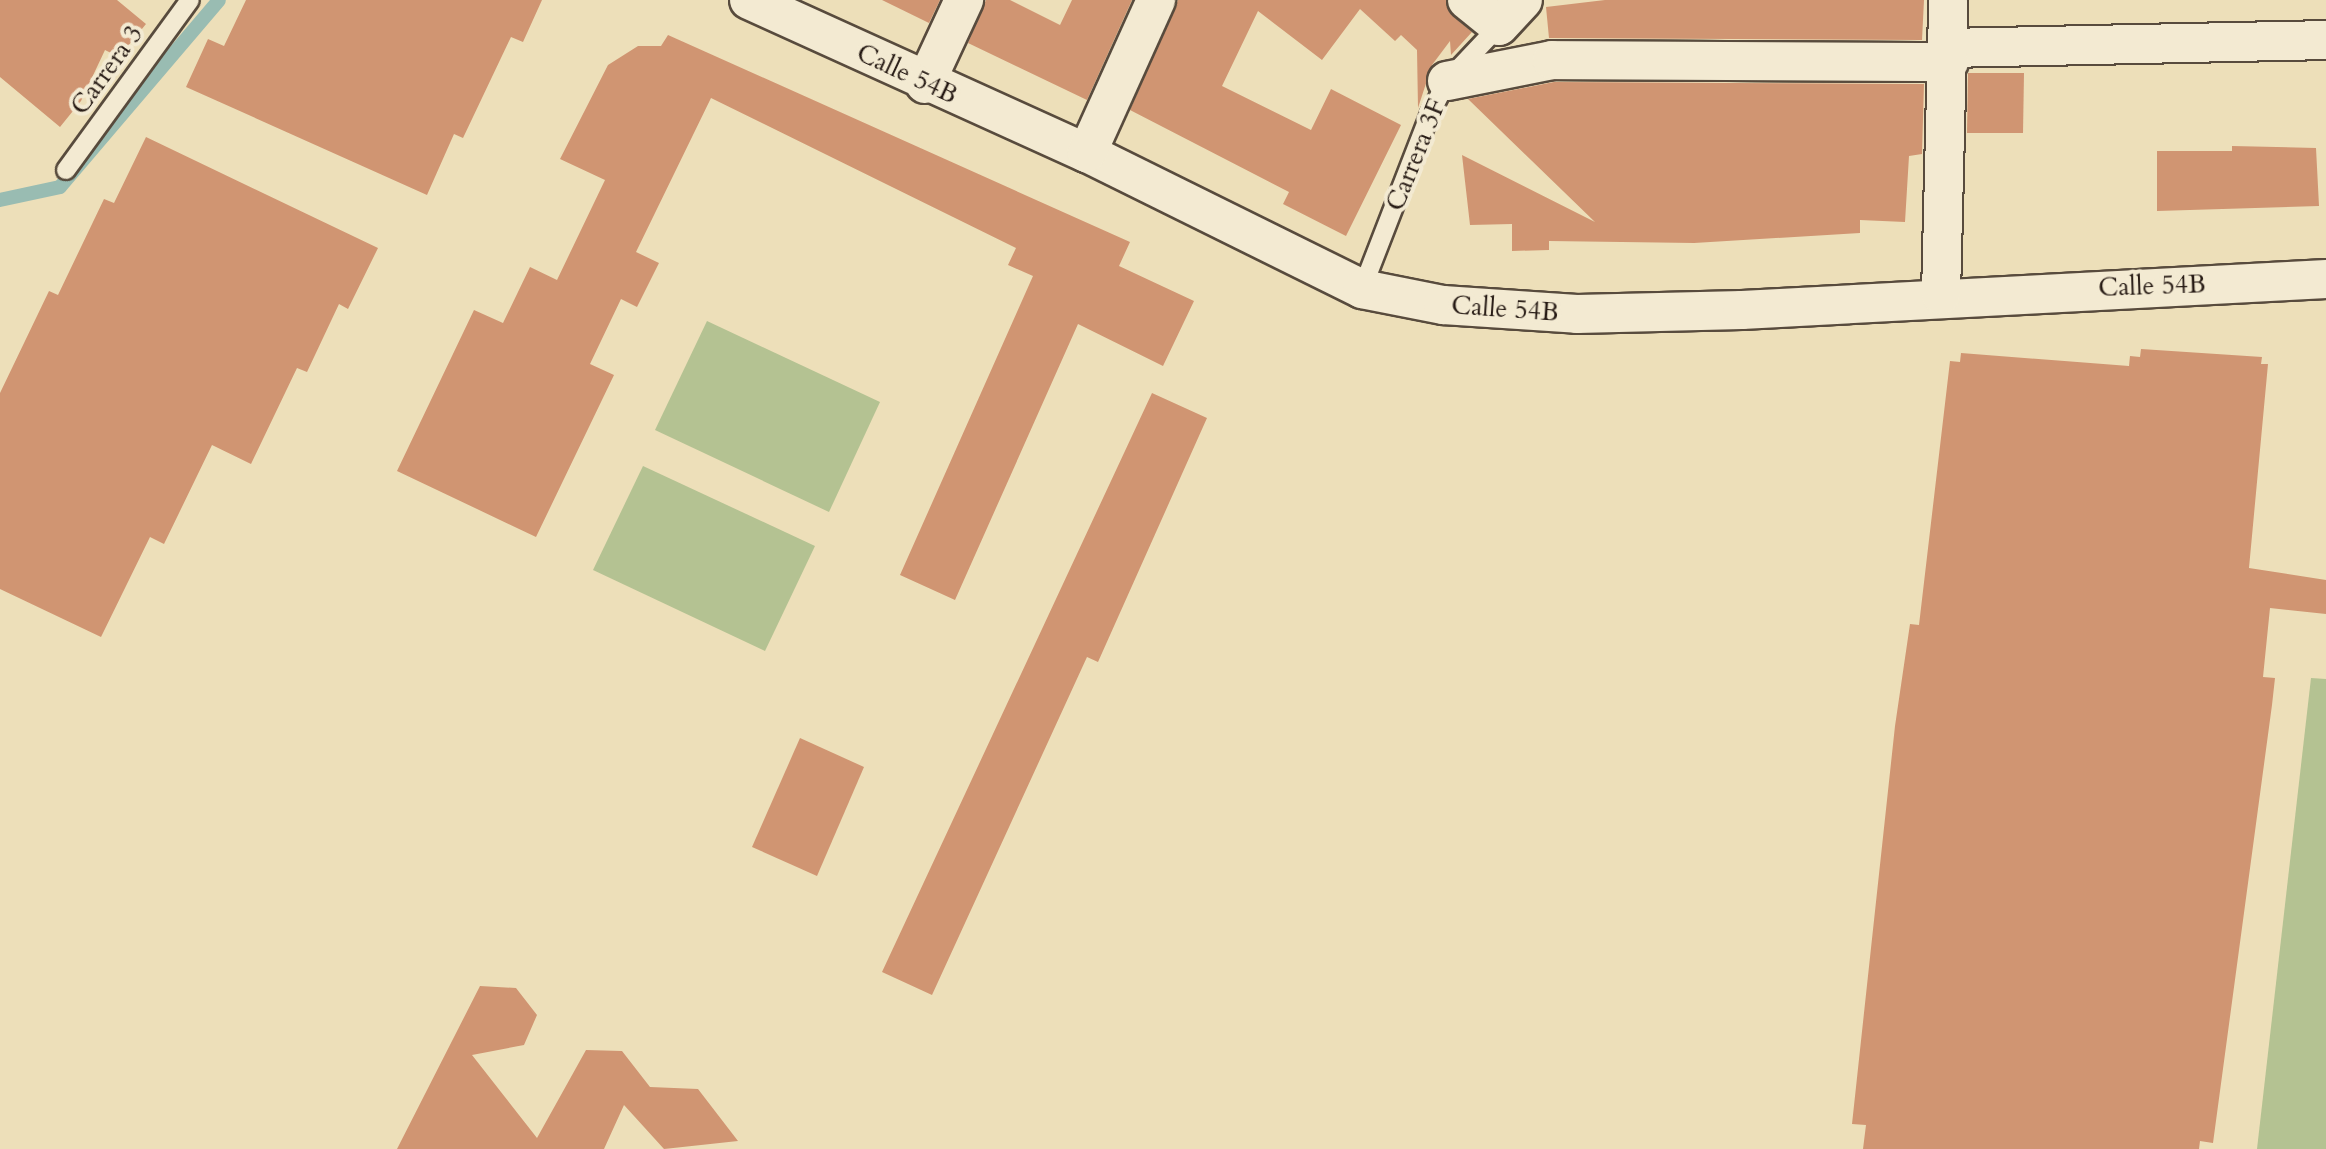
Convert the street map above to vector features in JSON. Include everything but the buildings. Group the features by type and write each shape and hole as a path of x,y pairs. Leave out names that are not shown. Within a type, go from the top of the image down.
{"street":[{"path":"925,84 964,0"},
{"path":"1087,153 1156,0"},
{"path":"1467,0 1511,13"},
{"path":"1941,295 1948,0"},
{"name":"Calle 54B","path":"754,1 925,84 1087,153 1362,289 1443,305 1577,314 1742,310 1941,295 2326,279"},
{"path":"1447,81 1552,60 1948,55 2326,40"}],"lane":[{"name":"Carrera 3","path":"66,170 190,0"},
{"name":"Carrera 3F","path":"1362,289 1447,81 1511,13"}],"green space":[{"path":"707,321 880,402 829,512 655,430"},
{"path":"643,466 815,546 765,651 593,570"},
{"path":"2311,678 2326,679 2326,1149 2257,1149"}],"waterway":[{"path":"0,200 60,187 219,0"}]}
